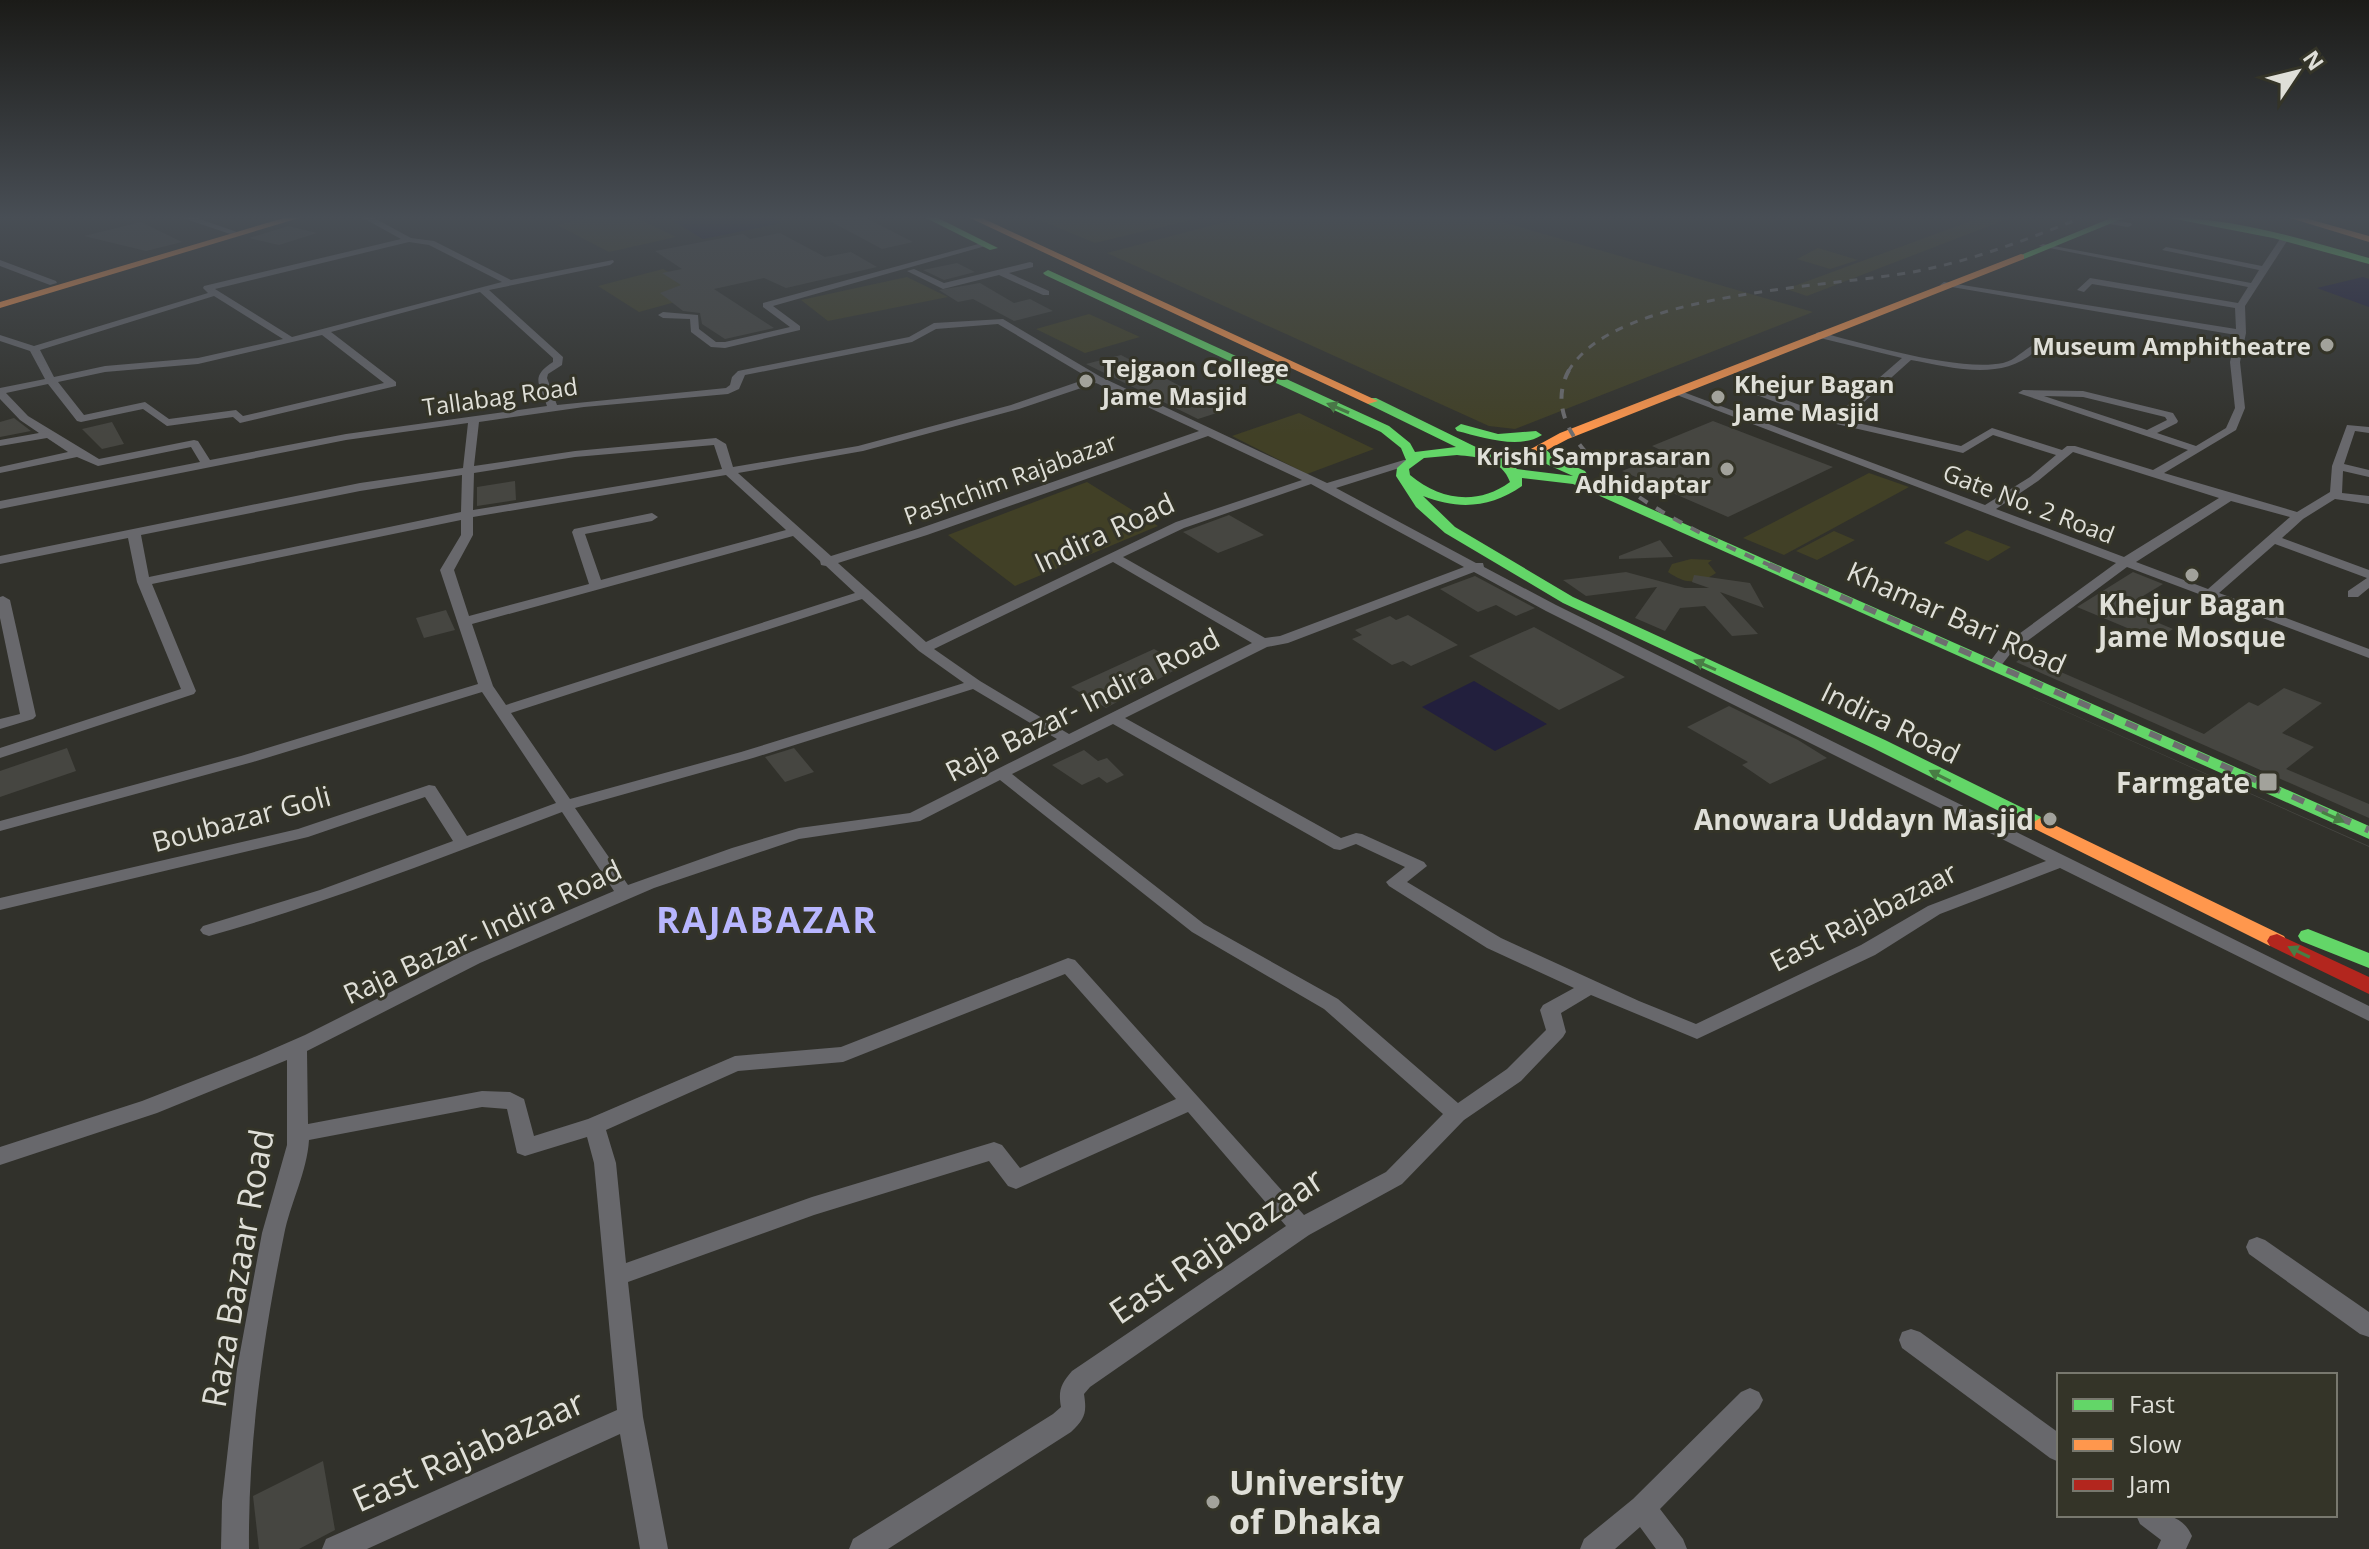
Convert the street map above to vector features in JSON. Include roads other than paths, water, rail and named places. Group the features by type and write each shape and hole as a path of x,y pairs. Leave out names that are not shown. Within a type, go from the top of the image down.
{"main road":[{"path":"0,299 29,290"},
{"path":"0,305 48,290"},
{"path":"1085,290 1385,429 1406,446 1410,460"},
{"path":"1135,290 1307,368 1343,377 1481,435 1537,442"},
{"path":"1902,290 1537,442 1512,469 1517,483 1508,493 1479,500 1442,498 1408,483 1402,472 1410,460 1444,451 1483,455 1537,442 1674,392 1931,290"},
{"name":"Khamar Bari Road","path":"1307,368 1512,469 1576,480 1999,660 2369,833"},
{"path":"1537,442 1549,460 1999,660 2369,815"},
{"path":"1444,525 1563,480"},
{"name":"Indira Road","path":"1408,483 1421,504 1444,525 1568,600 1879,744 2369,986"},
{"path":"2172,890 2253,916 2369,961"}],"street":[{"path":"211,290 291,340"},
{"path":"208,466 194,443 98,463 24,418 0,392 50,379 146,363 198,361 291,340 477,290"},
{"path":"483,290 558,357 558,363 543,373 542,378 554,410"},
{"path":"663,315 695,317 694,330 714,345 738,343 797,328 766,305 820,290"},
{"path":"1040,290 1046,293"},
{"path":"1977,290 2241,333"},
{"path":"2148,290 2240,306"},
{"path":"2184,296 2190,290"},
{"path":"2156,473 2231,430 2240,408 2235,362 2241,333 2240,306 2252,290"},
{"path":"0,338 34,349 216,293"},
{"name":"Tallabag Road","path":"0,505 346,437 728,391 735,387 737,377 742,373 912,339 934,326 993,320 1097,379"},
{"path":"34,349 50,379 81,419 145,405 167,423 236,413 240,420 392,384 323,331"},
{"path":"1819,335 1951,364 2014,363 2035,347"},
{"path":"1836,421 1909,357"},
{"path":"144,582 466,515 872,446 1015,407 1097,379 1326,487 1474,568"},
{"name":"Gate No. 2 Road","path":"1674,392 2369,654"},
{"path":"2149,433 2173,421 2169,415 2083,394 2023,393 2195,449"},
{"path":"1759,394 1836,421 1963,450 1992,431 2061,453"},
{"path":"474,422 468,471 467,535 464,544 450,558 447,570 463,622 486,686 624,893"},
{"path":"2336,494 2338,466 2351,427 2369,430"},
{"name":"Pashchim Rajabazar","path":"826,562 921,535 1070,477 1208,432"},
{"path":"0,443 49,434"},
{"path":"0,560 360,487 575,454 708,441 720,444 728,470 792,532 924,648 975,684 1069,740"},
{"path":"1986,510 2034,479 2061,453 2071,448 2299,516"},
{"path":"0,470 78,453"},
{"path":"1326,487 1410,460"},
{"path":"2338,466 2369,474"},
{"name":"Indira Road","path":"924,648 1180,525 1312,480"},
{"path":"2210,594 2299,516 2336,494 2369,500"},
{"path":"1999,660 2126,562 2229,497"},
{"path":"596,586 578,532 652,517"},
{"path":"463,622 792,532"},
{"path":"0,753 189,691 144,582 134,534"},
{"path":"2274,539 2369,575"},
{"path":"1113,557 1263,643"},
{"name":"Raja Bazar- Indira Road","path":"0,1156 161,1104 297,1047 471,960 624,893 783,838 819,829 865,827 914,817 1263,643 1283,640 1499,560"},
{"name":"Indira Road","path":"1474,568 2369,1014"},
{"path":"2353,594 2369,582"},
{"path":"504,710 862,595"},
{"path":"0,601 3,600 28,716 0,724"},
{"path":"209,930 464,845 566,805 747,755 975,684"},
{"path":"0,826 247,759 486,686"},
{"path":"1112,717 1340,845 1356,838 1418,866 1395,882 1494,943 1591,987"},
{"path":"1002,774 1198,928 1331,1004 1457,1114"},
{"name":"Boubazar Goli","path":"0,904 302,833 429,790 464,845"},
{"name":"East Rajabazaar","path":"863,1549 1062,1423 1074,1412 1071,1391 1081,1379 1301,1228 1394,1178 1457,1114 1514,1075 1538,1053 1556,1032 1550,1010 1591,987 1697,1032 1868,950 1934,910 2060,862"},
{"path":"298,1134 482,1099 510,1100 517,1105 525,1147 594,1126 735,1064 843,1054 1068,965 1301,1228"},
{"name":"Raza Bazaar Road","path":"235,1549 235,1501 249,1369 273,1233 298,1134 297,1047"},
{"path":"615,1277 812,1206 994,1151 1016,1180 1191,1101"},
{"name":"East Rajabazaar","path":"594,1126 605,1163 630,1417 654,1549"},
{"path":"2257,1247 2369,1326"},
{"path":"1911,1340 2057,1448"},
{"path":"1594,1549 1642,1508 1750,1400"},
{"name":"East Rajabazaar","path":"336,1549 630,1417"},
{"path":"1642,1508 1673,1549"},
{"path":"2152,1517 2178,1536 2171,1549"}],"railway":[{"path":"1569,371 1592,345 1629,324 1676,309 1773,290"},
{"path":"1569,371 1562,403 1573,434 1597,464 1671,517 1774,567"},
{"path":"1769,565 2341,818"},
{"path":"2336,816 2369,830"}],"place":[{"name":"Museum Amphitheatre","path":"2327,345"},
{"name":"Tejgaon College Jame Masjid","path":"1086,381"},
{"name":"Khejur Bagan Jame Masjid","path":"1718,397"},
{"name":"Krishi Samprasaran Adhidaptar","path":"1727,469"},
{"name":"Khejur Bagan Jame Mosque","path":"2192,575"},
{"name":"Farmgate","path":"2268,782"},
{"name":"Anowara Uddayn Masjid","path":"2050,819"},
{"name":"University of Dhaka","path":"1213,1502"}],"district":[{"name":"RAJABAZAR","path":"767,919"}]}
